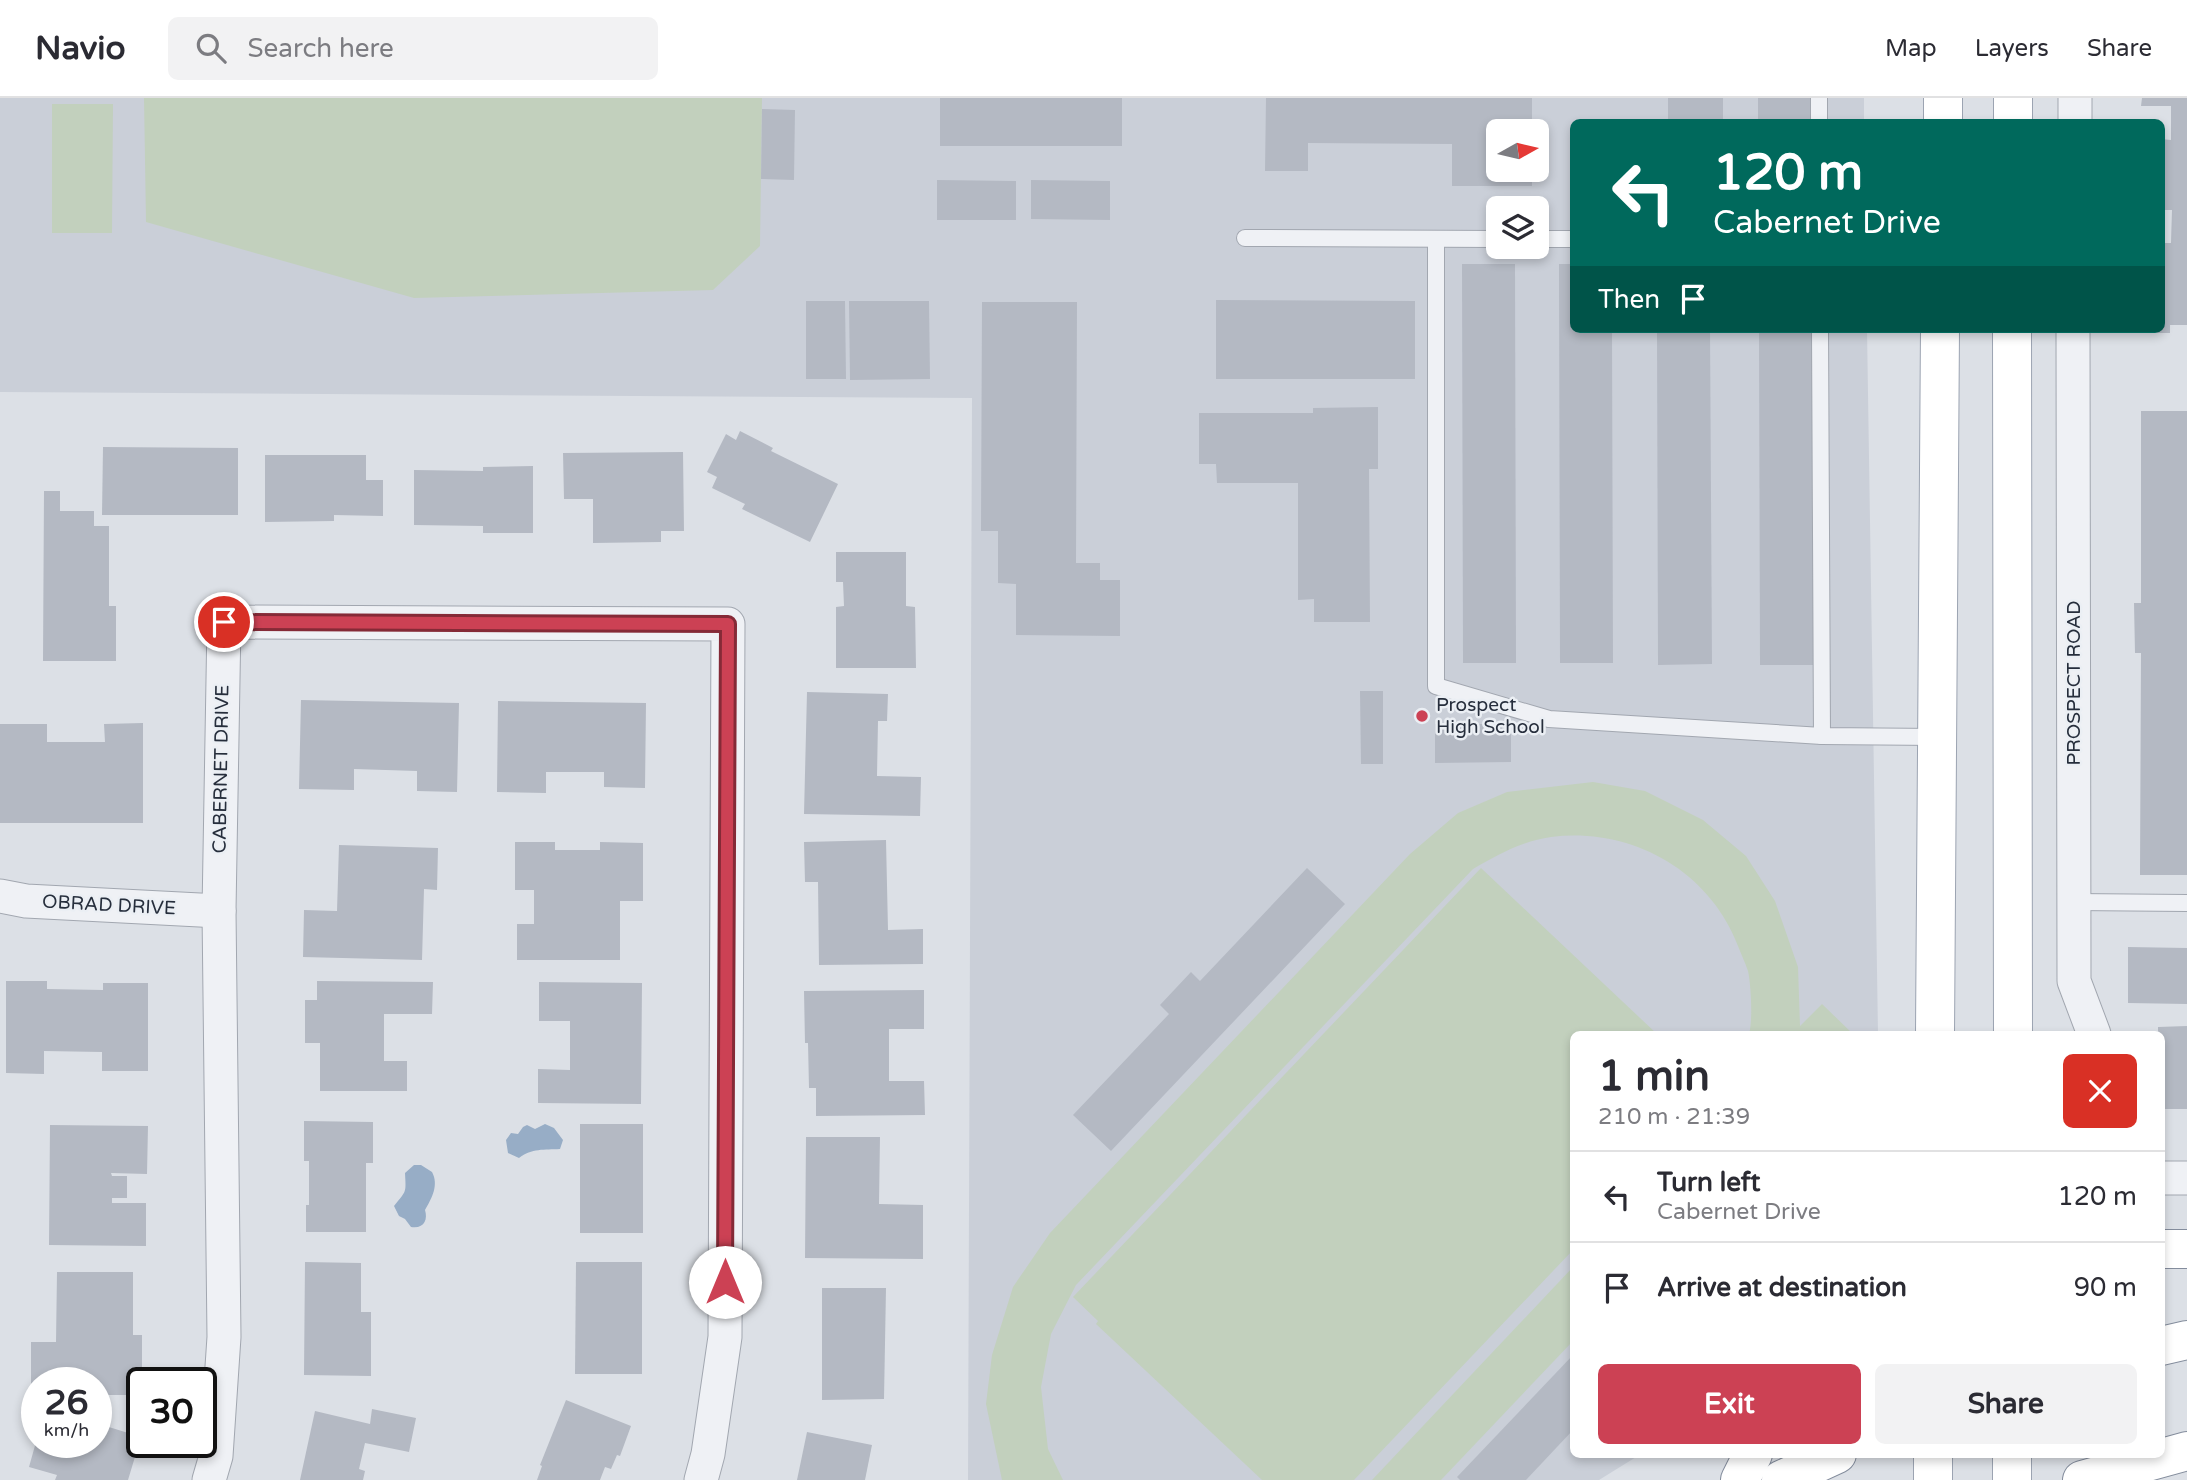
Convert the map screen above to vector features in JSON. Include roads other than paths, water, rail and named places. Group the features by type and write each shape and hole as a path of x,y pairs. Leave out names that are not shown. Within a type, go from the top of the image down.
{"main road":[{"path":"1942,119 1943,98"},
{"path":"2013,98 2013,119"},
{"path":"1935,1031 1940,333"},
{"path":"2012,333 2013,1031"},
{"path":"2165,1249 2187,1249"},
{"path":"2165,1345 2187,1339"},
{"path":"2165,1457 2187,1451"},
{"path":"1740,1480 1751,1458"},
{"path":"1782,1480 1829,1458"},
{"path":"1933,1458 1933,1480"},
{"path":"2012,1458 2012,1480"},
{"path":"2082,1480 2162,1458"}],"street":[{"path":"2074,119 2075,98"},
{"name":"PROSPECT ROAD","path":"2073,333 2074,981 2093,1031"},
{"name":"CABERNET DRIVE","path":"209,1480 216,1455 224,1337 219,911 224,622 728,624 725,1337 708,1454 701,1480"},
{"name":"OBRAD DRIVE","path":"0,897 26,901 219,911"},
{"path":"2165,1178 2187,1178"}],"lane":[{"path":"1819,98 1819,119"},
{"path":"1245,238 1486,239"},
{"path":"1436,239 1436,686 1549,719 1822,736 1937,737"},
{"path":"1549,239 1570,239"},
{"path":"1821,333 1822,736"},
{"path":"2074,902 2187,902"}],"water":[{"path":"545,1124 554,1128 563,1140 560,1149 533,1151 519,1158 508,1153 506,1140 511,1133 518,1134 527,1125 535,1129"},
{"path":"414,1165 421,1165 432,1172 435,1187 422,1225 411,1227 399,1216 394,1206 405,1191 405,1173"}],"place":[{"name":"Prospect High School","path":"1422,716"}]}
